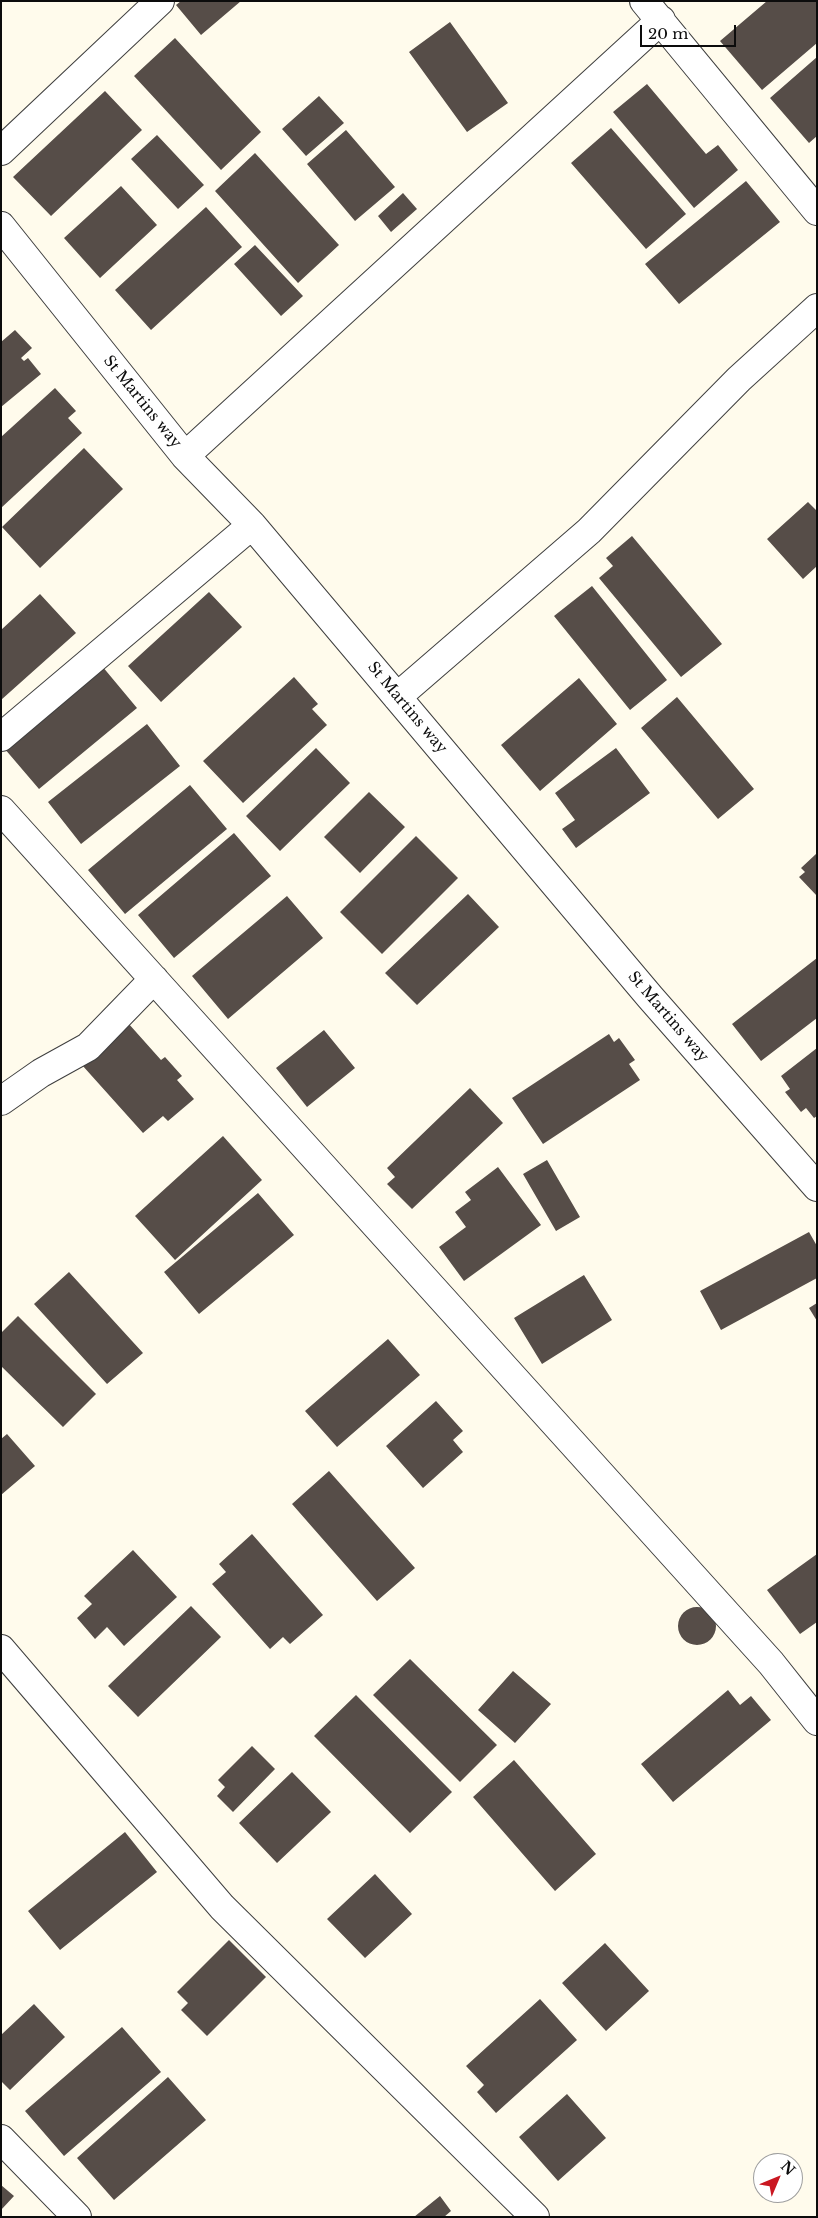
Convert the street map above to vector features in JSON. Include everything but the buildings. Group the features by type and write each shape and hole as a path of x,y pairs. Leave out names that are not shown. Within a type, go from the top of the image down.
{"street":[{"path":"1,152 160,1"},
{"path":"185,456 653,11 817,212"},
{"name":"St Martins way","path":"1,226 185,456 252,525 650,997 817,1187"},
{"path":"397,696 589,530 739,379 817,308"},
{"path":"1,738 252,525"},
{"path":"1,810 770,1664 817,1721"},
{"path":"1,1101 40,1073 88,1047 154,979"},
{"path":"1,1649 222,1907 535,2217"},
{"path":"1,2139 77,2217"}]}
